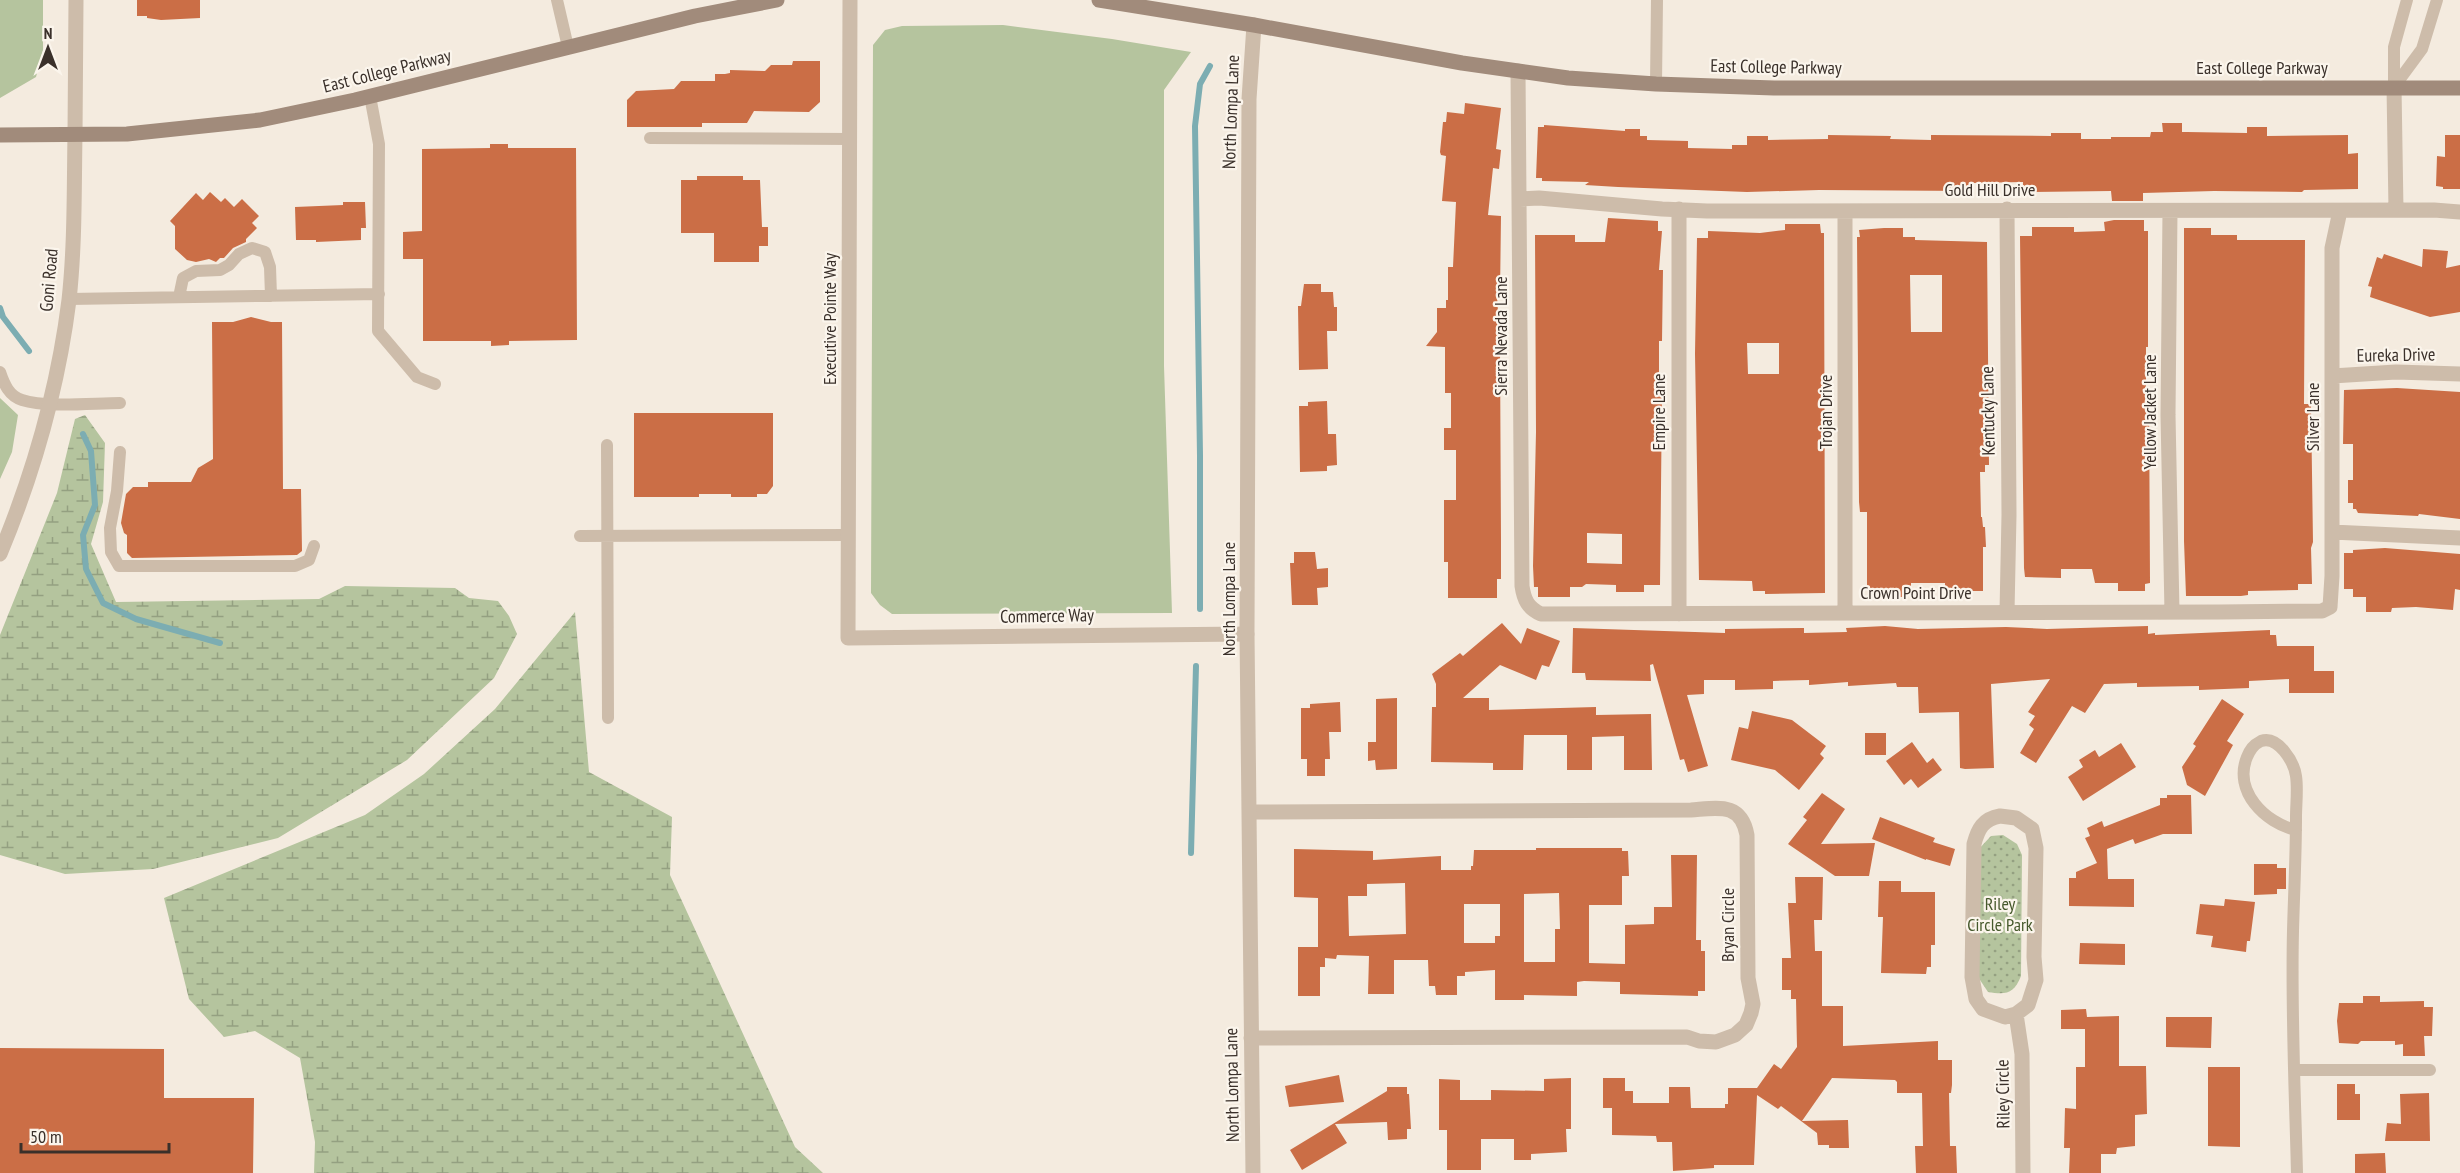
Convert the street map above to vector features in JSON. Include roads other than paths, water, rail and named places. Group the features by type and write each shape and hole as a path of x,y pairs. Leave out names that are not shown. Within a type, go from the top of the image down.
{"main road":[{"name":"East College Parkway","path":"0,135 137,134 260,120 369,96 695,16 777,0"},
{"name":"East College Parkway","path":"1099,0 1254,25 1462,63 1568,78 1656,84 1774,88 2460,88"}],"street":[{"name":"Goni Road","path":"0,554 29,479 51,403 69,299 75,135 76,0"},
{"name":"Executive Pointe Way","path":"848,638 850,0"},
{"name":"North Lompa Lane","path":"1253,1173 1247,634 1249,99 1254,25"},
{"name":"Sierra Nevada Lane","path":"1518,71 1522,586 1524,600"},
{"path":"2394,87 2396,210"},
{"name":"Gold Hill Drive","path":"1520,199 1539,198 1679,209 2460,212"},
{"name":"Empire Lane","path":"1679,209 1679,614"},
{"name":"Kentucky Lane","path":"2007,209 2009,515 2007,612"},
{"name":"Trojan Drive","path":"1845,211 1845,612"},
{"name":"Yellow Jacket Lane","path":"2170,211 2168,415 2172,612"},
{"name":"Silver Lane","path":"2314,611 2330,608 2332,248 2340,211"},
{"name":"Eureka Drive","path":"2332,376 2396,372 2460,374"},
{"path":"2332,532 2460,537"},
{"name":"Crown Point Drive","path":"1524,600 1533,610 1541,614 2314,611"},
{"name":"Commerce Way","path":"848,638 1247,634"},
{"name":"Bryan Circle","path":"1250,812 1721,808 1734,812 1742,818 1747,836 1748,978 1753,1004 1746,1025 1735,1035 1716,1042 1699,1041 1687,1037 1251,1038"},
{"path":"2000,816 2016,818 2032,829 2036,848 2034,957 2036,981 2028,1005 2016,1014 2005,1017 1983,1009 1976,999 1972,976 1974,844 1978,829 1991,818 2000,816"},
{"name":"Riley Circle","path":"2016,1014 2022,1054 2023,1173"}],"lane":[{"path":"557,0 568,47"},
{"path":"1656,84 1657,0"},
{"path":"2394,87 2394,47 2407,0"},
{"path":"2394,87 2422,49 2437,0"},
{"path":"369,96 379,144 378,330 417,377 435,384"},
{"path":"650,138 850,139"},
{"path":"179,297 183,278 196,271 220,270 229,265 238,254 252,248 265,252 270,267 271,296"},
{"path":"69,299 379,294"},
{"path":"0,372 5,388 21,400 51,403 120,403"},
{"path":"607,445 608,718"},
{"path":"120,452 117,491 110,528 111,552 119,566 295,566 309,560 314,546"},
{"path":"580,536 848,535"},
{"path":"2296,830 2280,826 2260,811 2242,783 2244,763 2250,748 2263,741 2272,741 2286,752 2296,774 2296,830 2291,1007 2297,1173"},
{"path":"2294,1070 2430,1070"}],"waterway":[{"path":"1200,609 1195,126 1200,84 1210,66"},
{"path":"0,308 3,317 29,351"},
{"path":"83,434 91,451 95,505 83,535 86,569 103,603 136,619 220,643"},
{"path":"1191,853 1196,666"}],"park label":[{"name":"Riley Circle Park","path":"2000,914"}]}
